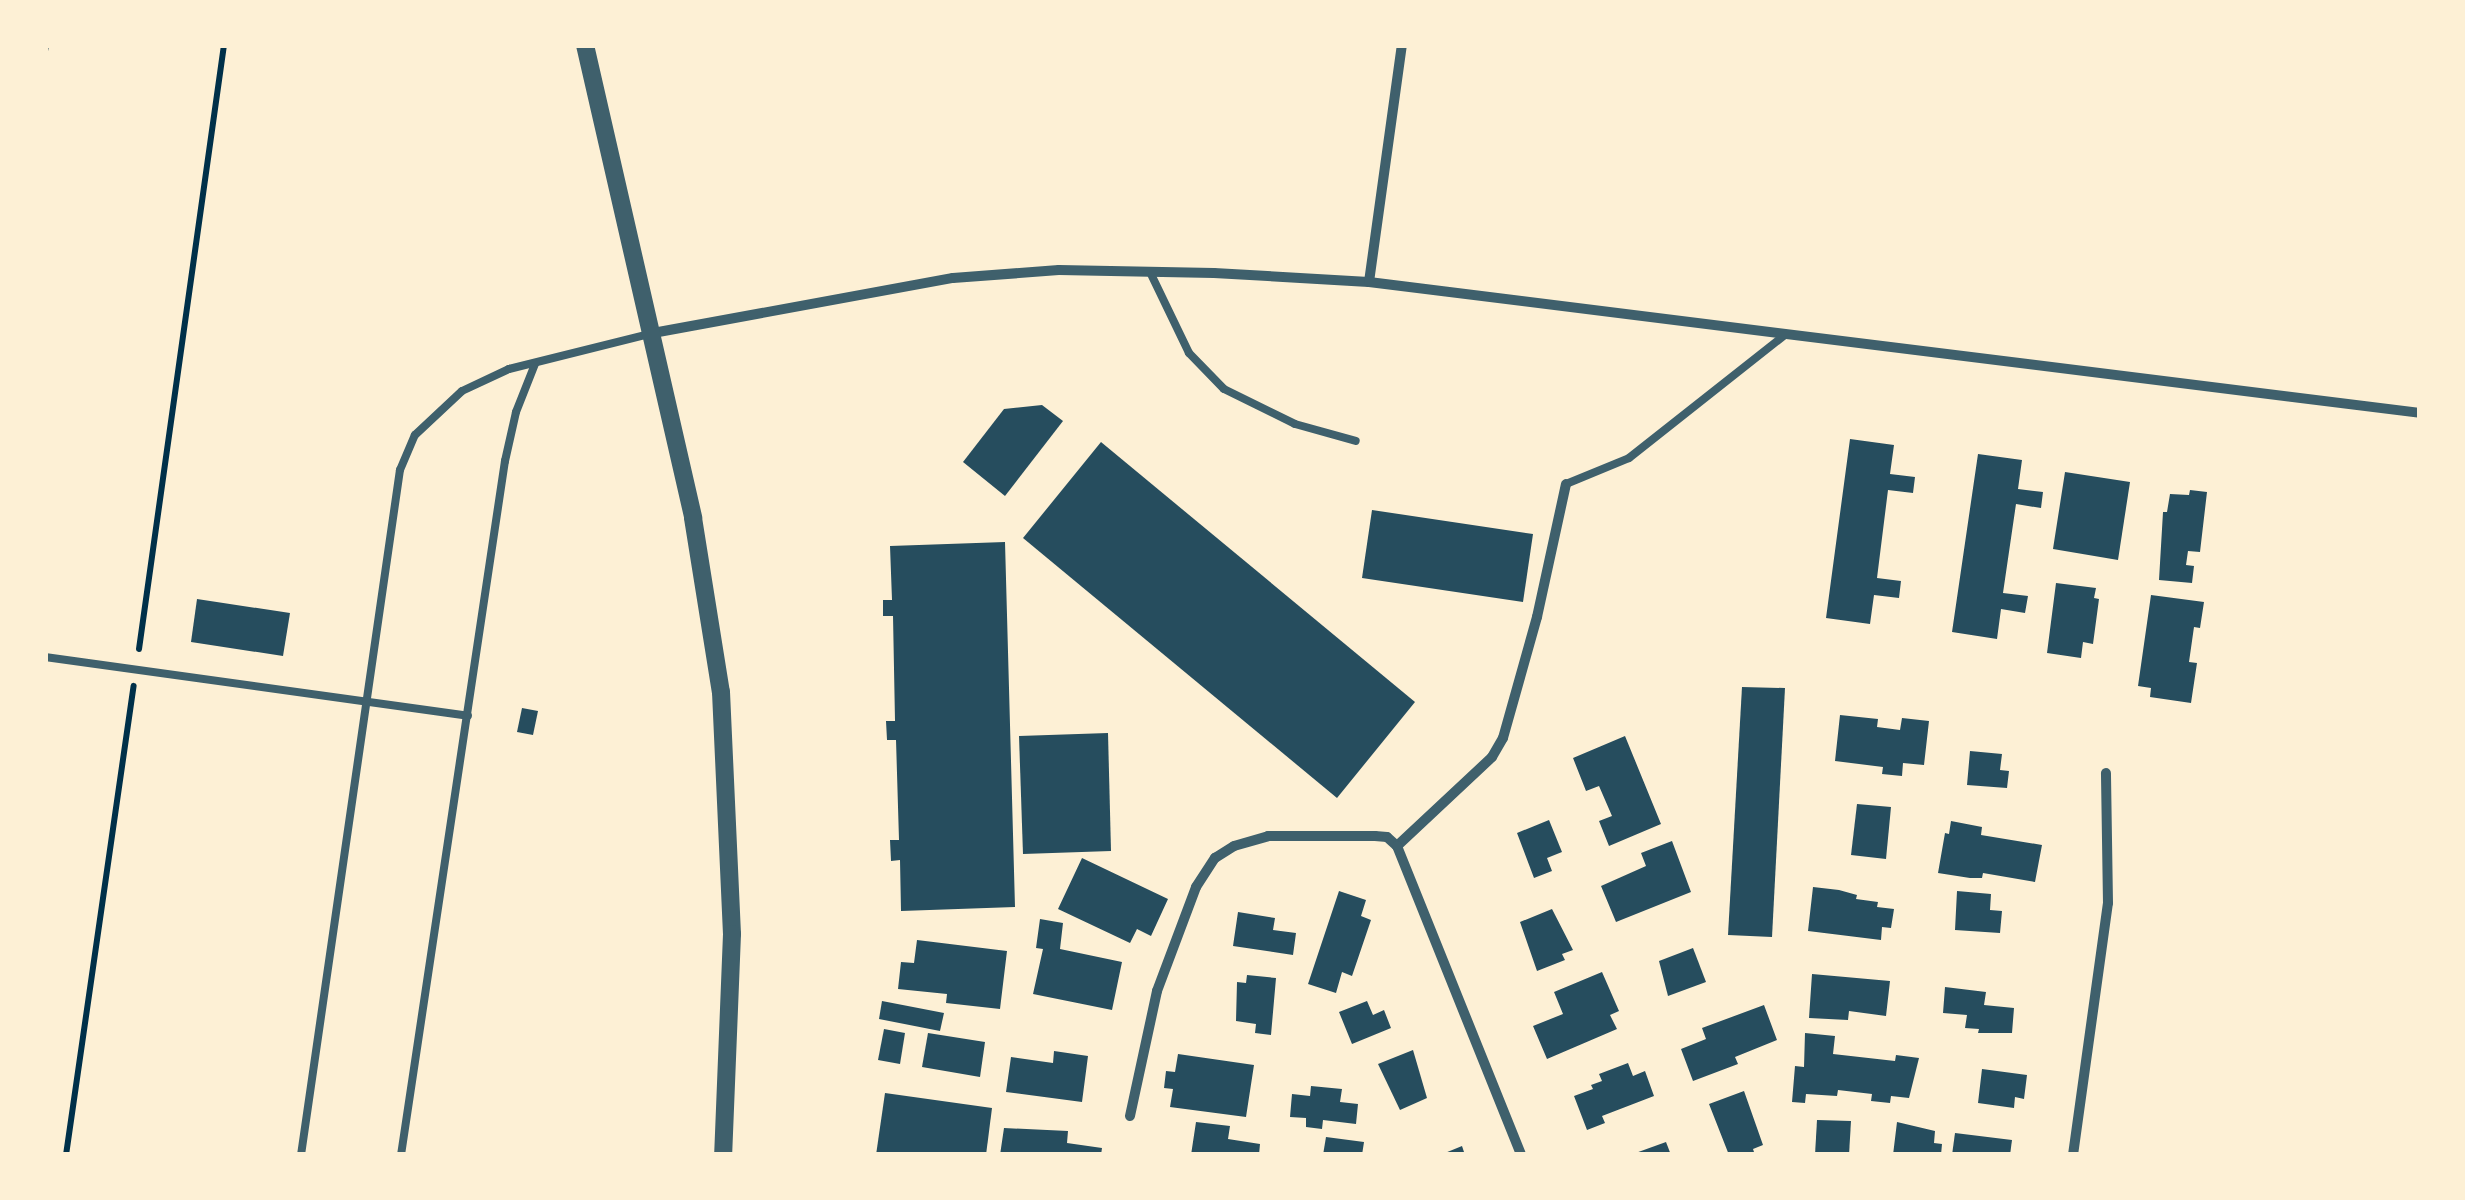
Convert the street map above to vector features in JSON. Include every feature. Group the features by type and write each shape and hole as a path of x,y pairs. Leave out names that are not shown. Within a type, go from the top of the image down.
{"street":[{"path":"585,45 692,518 721,692 732,934 723,1155"},
{"path":"1369,282 1402,45"},
{"path":"653,333 953,278 1060,270 1150,272 1369,282 2420,413"},
{"path":"1397,846 1492,757 1508,723 1514,688 1537,617 1566,484"},
{"path":"2073,1155 2108,903 2106,773"},
{"path":"1130,1116 1157,992 1196,887 1215,858 1234,846 1268,836 1375,836 1387,838 1397,846 1521,1155"}],"lane":[{"path":"1150,272 1189,353 1224,389 1295,424 1356,441"},
{"path":"301,1155 400,470 415,435 462,391 510,369 653,333"},
{"path":"1566,484 1629,458 1786,334"},
{"path":"401,1155 505,462 516,412 535,364"},
{"path":"45,657 468,716"}],"path":[{"path":"66,1155 224,45"}],"building":[{"path":"1042,405 1063,421 1005,496 963,462 1004,409"},
{"path":"1850,439 1894,445 1890,474 1915,477 1913,493 1888,490 1877,578 1901,581 1899,598 1874,595 1870,624 1826,618"},
{"path":"1101,442 1415,702 1337,798 1023,538"},
{"path":"1978,454 2022,460 2018,489 2043,492 2041,508 2016,504 2003,593 2028,596 2025,613 2001,609 1997,639 1952,632"},
{"path":"2065,472 2130,482 2118,560 2053,549"},
{"path":"2190,490 2207,492 2200,552 2188,551 2186,565 2194,566 2192,583 2159,580 2163,512 2167,512 2170,494 2189,495"},
{"path":"1372,510 1533,534 1523,602 1362,578"},
{"path":"1005,542 1015,907 901,911 900,860 891,861 890,840 899,840 896,740 887,740 886,721 895,721 893,616 883,616 883,600 892,600 890,546"},
{"path":"2056,583 2096,588 2094,598 2099,599 2093,644 2083,642 2081,658 2047,653"},
{"path":"2151,595 2204,602 2200,628 2194,627 2189,662 2197,663 2191,703 2150,697 2151,688 2138,686"},
{"path":"197,599 290,613 283,656 191,642"},
{"path":"1742,687 1785,688 1772,937 1728,935"},
{"path":"522,708 538,711 533,735 517,732"},
{"path":"1840,715 1878,719 1877,727 1900,730 1902,718 1929,721 1924,765 1903,763 1902,776 1882,774 1883,767 1835,761"},
{"path":"1108,733 1111,851 1023,854 1019,736"},
{"path":"1625,736 1661,824 1609,846 1599,821 1612,816 1599,786 1586,791 1573,758"},
{"path":"1970,751 2002,754 2000,770 2009,771 2007,788 1967,785"},
{"path":"1857,804 1891,807 1886,859 1851,855"},
{"path":"1549,820 1562,852 1547,858 1552,871 1534,878 1517,833"},
{"path":"1951,821 1982,827 1981,835 2042,845 2035,882 1983,873 1982,878 1970,878 1938,873"},
{"path":"1672,841 1691,892 1616,922 1601,886 1646,866 1641,853"},
{"path":"1082,858 1168,899 1151,936 1137,929 1130,943 1058,909"},
{"path":"1813,887 1839,890 1857,895 1856,899 1878,902 1877,907 1894,909 1891,928 1882,927 1881,940 1808,931"},
{"path":"1339,891 1366,900 1361,916 1371,920 1352,976 1342,972 1336,993 1308,984"},
{"path":"1957,891 1991,894 1990,910 2002,911 2000,933 1955,930"},
{"path":"1552,909 1573,950 1562,954 1565,960 1537,971 1520,922"},
{"path":"1238,912 1275,918 1273,930 1296,933 1293,955 1233,946"},
{"path":"1040,919 1063,923 1060,949 1122,962 1112,1010 1033,994 1043,949 1036,948"},
{"path":"917,940 1007,951 1000,1009 946,1003 947,994 898,989 901,962 914,963"},
{"path":"1693,948 1706,982 1668,996 1659,961"},
{"path":"1602,972 1619,1011 1610,1015 1617,1029 1547,1059 1533,1026 1563,1014 1554,992"},
{"path":"1812,974 1890,981 1886,1016 1849,1011 1848,1020 1809,1018"},
{"path":"1247,975 1276,978 1271,1035 1255,1033 1256,1024 1236,1021 1237,982 1246,983"},
{"path":"1945,987 1986,992 1984,1005 2014,1008 2012,1033 1978,1033 1979,1029 1965,1028 1967,1015 1943,1013"},
{"path":"882,1001 944,1013 940,1031 879,1019"},
{"path":"1367,1001 1373,1015 1384,1010 1391,1028 1352,1044 1339,1012"},
{"path":"1764,1005 1777,1040 1735,1057 1738,1064 1693,1081 1681,1049 1706,1039 1702,1028"},
{"path":"884,1029 905,1033 900,1064 878,1060"},
{"path":"928,1033 985,1042 980,1077 922,1067"},
{"path":"1805,1033 1835,1036 1833,1054 1895,1061 1896,1055 1919,1058 1909,1098 1891,1096 1890,1103 1871,1101 1872,1094 1838,1090 1837,1096 1806,1094 1805,1103 1792,1102 1795,1066 1804,1067"},
{"path":"1413,1050 1427,1098 1400,1110 1378,1064"},
{"path":"1054,1051 1088,1056 1082,1102 1006,1092 1011,1057 1053,1063"},
{"path":"1178,1054 1254,1065 1246,1117 1170,1107 1173,1089 1164,1088 1166,1071 1175,1072"},
{"path":"1628,1063 1633,1076 1645,1071 1654,1096 1602,1116 1605,1123 1587,1130 1574,1096 1593,1089 1591,1085 1602,1081 1599,1074"},
{"path":"1982,1069 2027,1075 2024,1099 2015,1097 2014,1108 1978,1103"},
{"path":"1311,1086 1342,1089 1340,1102 1358,1104 1356,1124 1323,1120 1322,1129 1306,1127 1306,1118 1290,1117 1292,1094 1310,1096"},
{"path":"1744,1091 1763,1145 1753,1149 1755,1155 1729,1155 1709,1104"},
{"path":"885,1093 992,1108 986,1155 876,1155"},
{"path":"1817,1120 1851,1121 1849,1155 1815,1155"},
{"path":"1196,1122 1230,1126 1228,1139 1260,1144 1259,1155 1191,1155"},
{"path":"1897,1122 1935,1131 1934,1143 1942,1144 1941,1155 1893,1155"},
{"path":"1004,1128 1068,1131 1067,1143 1102,1148 1101,1155 1000,1155"},
{"path":"1955,1133 2012,1140 2010,1155 1952,1155"},
{"path":"1326,1137 1364,1142 1362,1155 1323,1155"},
{"path":"1666,1142 1671,1155 1630,1155"},
{"path":"1462,1146 1465,1155 1440,1155"}]}
